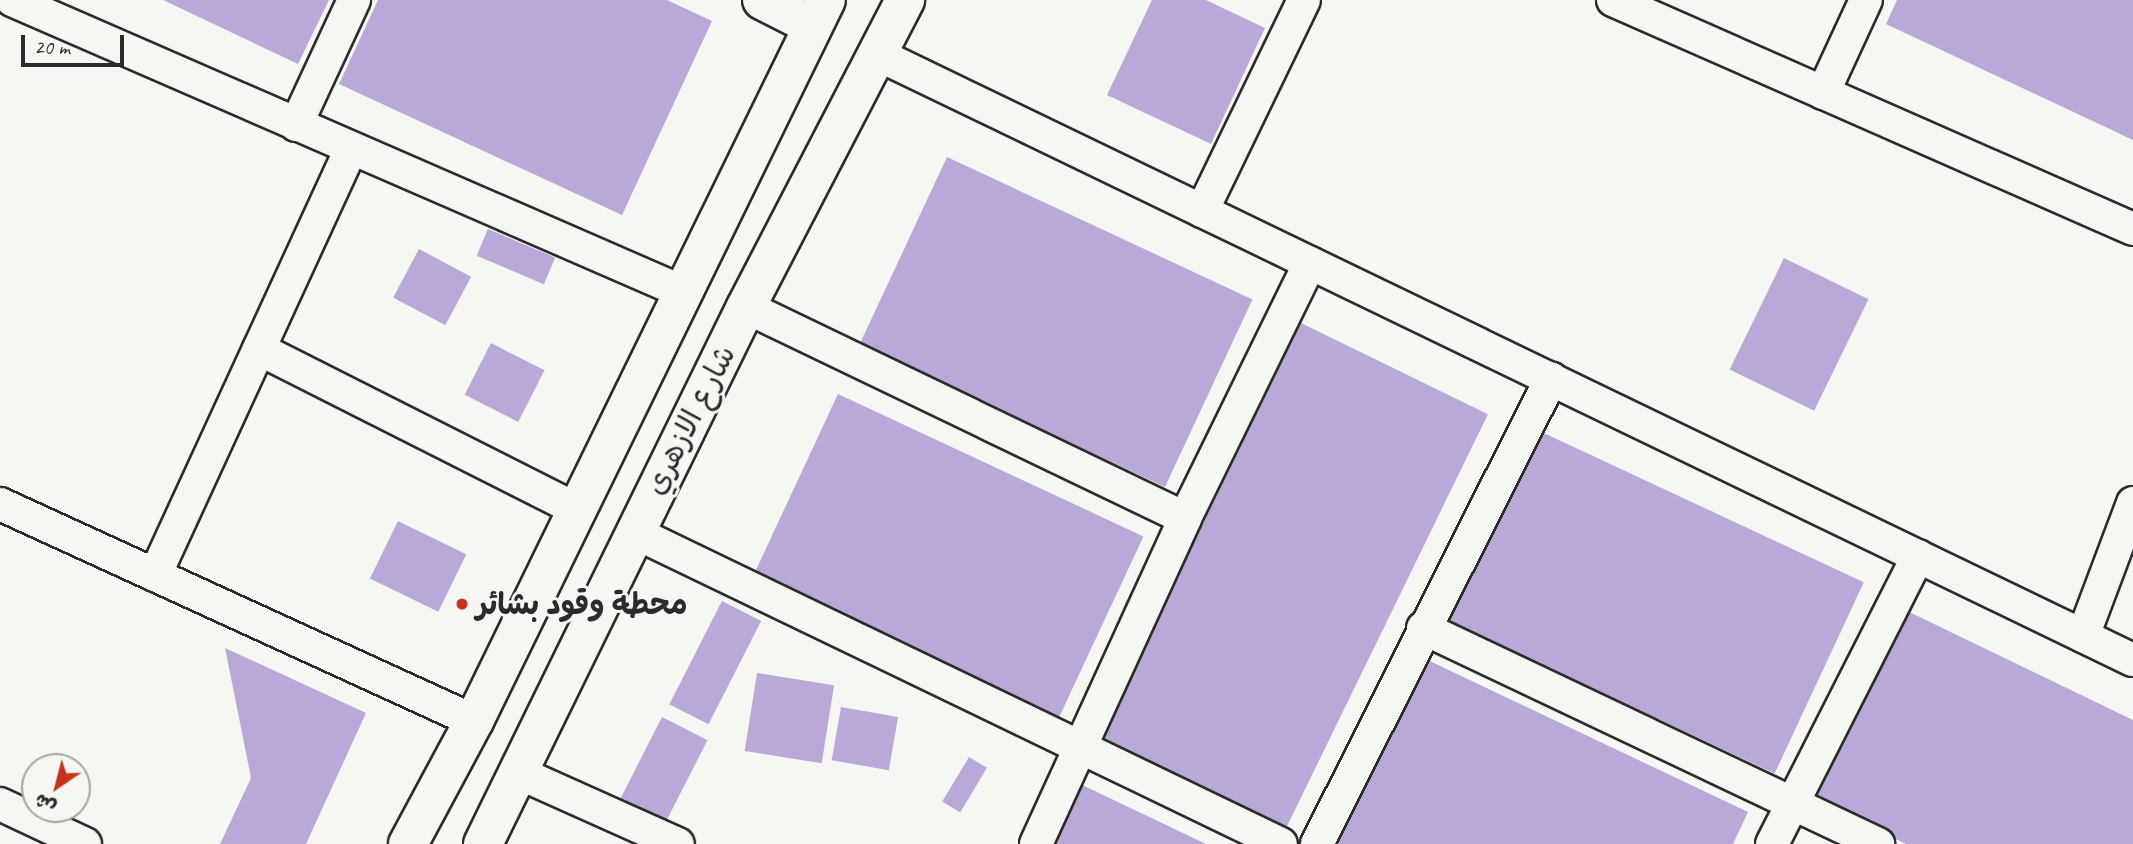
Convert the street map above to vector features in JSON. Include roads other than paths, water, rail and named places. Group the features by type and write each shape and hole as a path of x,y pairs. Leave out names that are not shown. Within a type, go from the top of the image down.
{"street":[{"path":"12,0 683,292"},
{"path":"296,125 354,0"},
{"path":"762,0 819,13"},
{"name":"شارع الازهري","path":"483,844 634,532 905,0"},
{"path":"1202,211 1304,0"},
{"path":"1613,0 2133,229"},
{"path":"1823,93 1866,0"},
{"name":"شارع الازهري","path":"408,844 474,721 819,13"},
{"path":"879,55 2133,660"},
{"path":"155,575 351,149"},
{"path":"1036,844 1083,749 1185,519 1310,263"},
{"path":"747,307 1185,519"},
{"path":"259,349 576,509"},
{"path":"1317,844 1423,628 1551,379"},
{"path":"2083,636 2133,503"},
{"path":"0,504 474,721"},
{"path":"634,532 1281,844"},
{"path":"1772,844 1918,556"},
{"path":"1423,628 1878,844"},
{"path":"519,773 678,844"},
{"path":"0,804 85,844"}],"place":[{"name":"محطة وقود بشائر","path":"462,604"}]}
